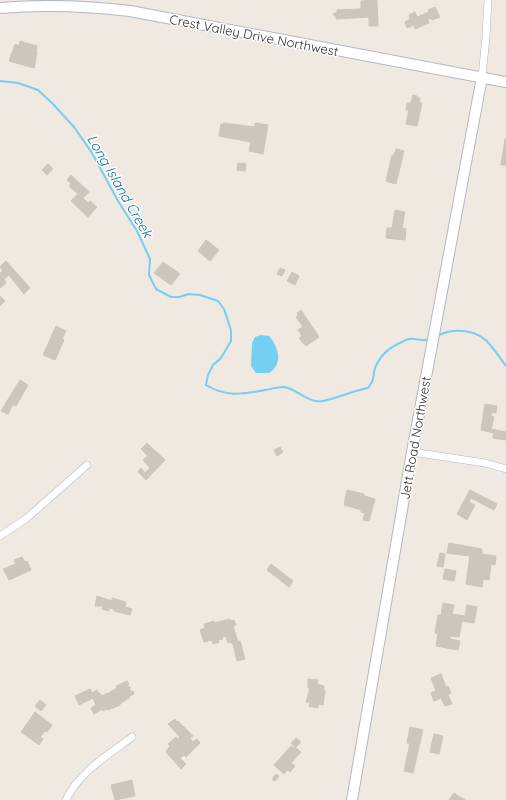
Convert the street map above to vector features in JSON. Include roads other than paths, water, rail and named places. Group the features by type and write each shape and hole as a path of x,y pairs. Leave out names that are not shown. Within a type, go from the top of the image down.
{"street":[{"path":"482,77 488,0"},
{"name":"Crest Valley Drive Northwest","path":"0,8 71,6 130,12 506,82"},
{"name":"Jett Road Northwest","path":"352,800 412,452 482,77"},
{"path":"412,452 485,463 506,469"},
{"path":"0,536 27,518 87,465"},
{"path":"66,800 69,792 82,776 94,765 132,737"}],"water":[{"path":"261,335 269,336 277,350 277,365 269,373 256,373 251,366 252,343 255,337"}],"waterway":[{"name":"Long Island Creek","path":"0,81 18,83 38,90 74,127 92,153 118,201 137,231 150,259 149,275 156,289 171,297 179,297 189,294 200,295 218,301 224,309 231,330 231,341 221,358 213,365 208,375 206,385 221,392 235,394 284,387 294,390 313,400 323,401 368,388 380,359 393,346 409,339 429,339"},
{"name":"Long Island Creek","path":"437,336 451,331 466,331 480,336 486,340 506,366"}]}
